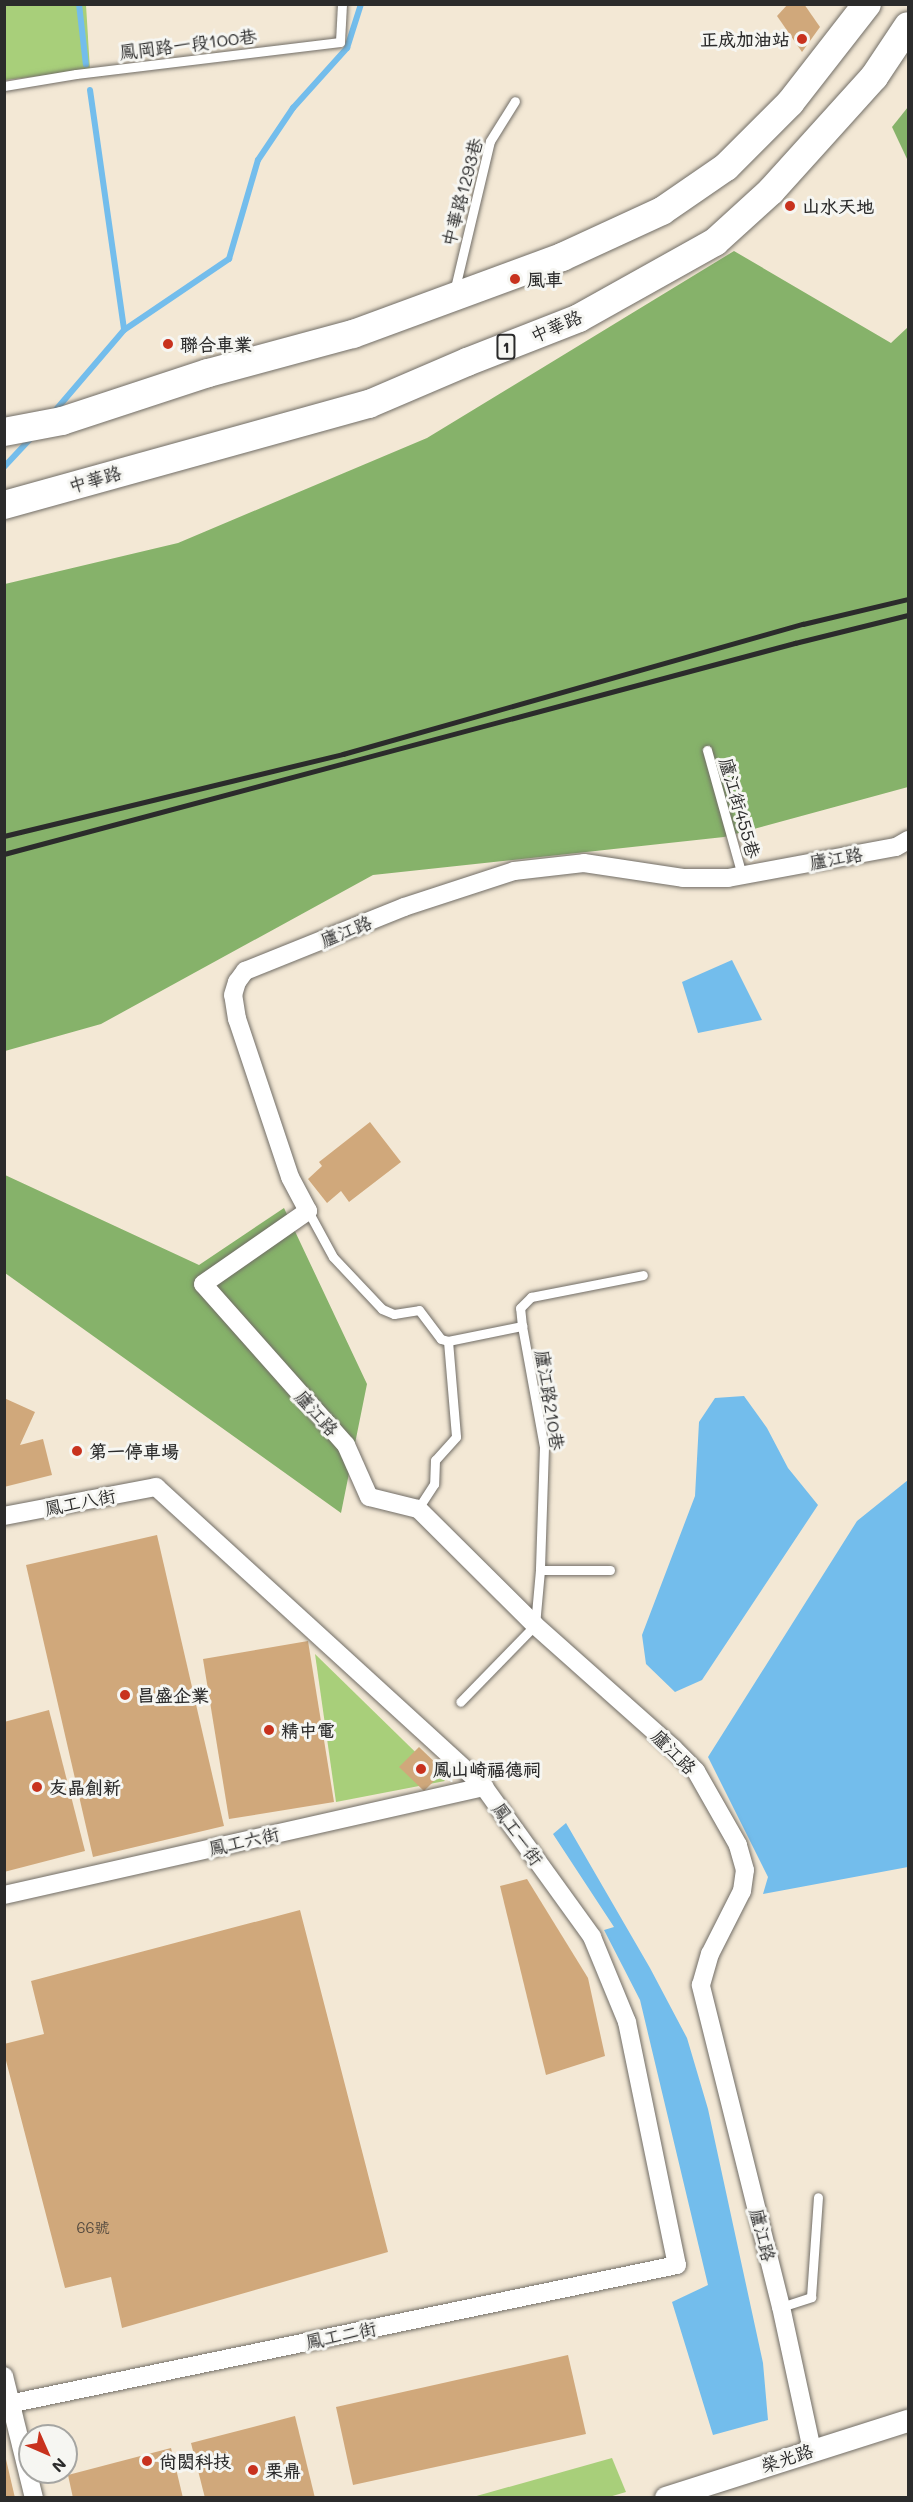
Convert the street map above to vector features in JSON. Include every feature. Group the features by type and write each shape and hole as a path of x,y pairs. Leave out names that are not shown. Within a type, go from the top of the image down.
{"main road":[{"path":"4,432 62,421 208,373 353,334 562,257 662,211 726,167 790,103 867,4"},
{"name":"中華路","path":"5,505 369,404 579,318 715,242 771,191 874,77 909,26"}],"street":[{"name":"廬江路","path":"812,2450 781,2307 700,1985 710,1954 742,1891 745,1870 738,1845 696,1771 535,1625 418,1509 369,1497 346,1445 203,1284 308,1211 290,1177 237,1019 233,994 237,982 245,971 404,907 514,871 584,863 683,878 742,875 896,848 909,840"},
{"name":"鳳工八街","path":"4,1516 156,1487"},
{"name":"鳳工一街","path":"156,1487 484,1787 592,1937 627,2022 677,2265"},
{"name":"鳳工六街","path":"4,1895 484,1787"},
{"name":"鳳工二街","path":"8,2404 677,2265"},
{"path":"4,2376 8,2404 34,2498"},
{"name":"榮光路","path":"666,2498 909,2421"}],"lane":[{"name":"鳳岡路一段100巷","path":"4,86 340,42 342,4"},
{"name":"中華路1293巷","path":"453,297 490,141 515,101"},
{"name":"廬江街455巷","path":"707,750 742,875"},
{"path":"308,1211 333,1257 382,1309 394,1314 419,1310 441,1339 448,1341 522,1326 520,1308 531,1297 643,1275"},
{"name":"廬江路210巷","path":"522,1326 544,1447 540,1570 535,1625"},
{"path":"418,1509 434,1484 435,1460 456,1437 448,1341"},
{"path":"540,1570 610,1570"},
{"path":"460,1702 535,1625"},
{"path":"781,2307 811,2297 818,2197"}],"green space":[{"path":"4,5 86,5 90,70 5,80"},
{"path":"908,107 908,161 892,127"},
{"path":"734,251 891,343 908,327 908,787 724,837 373,875 101,1024 5,1051 5,584 178,543 427,438"},
{"path":"5,1175 199,1265 284,1208 367,1384 341,1513 5,1273"},
{"path":"315,1654 445,1781 336,1802"},
{"path":"612,2458 626,2492 609,2497 473,2497"}],"water":[{"path":"732,960 762,1020 698,1033 682,982"},
{"path":"744,1396 767,1428 788,1468 818,1505 702,1680 675,1692 646,1664 642,1635 695,1496 699,1422 715,1398"},
{"path":"908,1480 908,1867 763,1894 768,1877 708,1757 857,1521"},
{"path":"566,1823 650,1968 687,2038 708,2109 763,2363 768,2420 713,2435 672,2302 708,2285 640,2000 604,1930 614,1927 553,1834"}],"building":[{"name":"正成加油站","path":"788,4 804,4 820,27 802,52 777,16"},
{"path":"370,1122 401,1162 349,1202 341,1191 327,1203 308,1179 322,1166 319,1162"},
{"path":"4,1398 35,1412 20,1445 43,1439 52,1475 4,1487"},
{"name":"昌盛企業","path":"157,1535 224,1826 93,1857 26,1565"},
{"name":"精中電","path":"308,1641 334,1802 229,1819 203,1659"},
{"name":"友晶創新","path":"49,1710 85,1851 4,1872 4,1722"},
{"name":"鳳山崎福德祠","path":"419,1747 444,1771 424,1791 399,1767"},
{"path":"527,1879 588,1978 605,2056 546,2075 500,1886"},
{"path":"300,1910 388,2252 122,2328 111,2277 65,2288 4,2053 4,2044 44,2034 31,1981"},
{"path":"568,2355 586,2434 353,2485 336,2407"},
{"name":"栗鼎","path":"295,2416 315,2498 205,2498 191,2443"},
{"name":"尚閎科技","path":"171,2448 183,2498 73,2498 70,2484 78,2484 78,2472"},
{"path":"5,2455 15,2498 5,2498"}],"waterway":[{"path":"79,4 86,65"},
{"path":"54,412 124,330 229,259 258,160 293,108 347,48 361,4"},
{"path":"90,90 124,330"},
{"path":"4,467 31,438"}],"railway":[{"path":"4,836 343,754 803,624 908,599"},
{"path":"4,854 795,643 908,615"}],"place":[{"name":"正成加油站","path":"802,39"},
{"name":"山水天地","path":"790,206"},
{"name":"風車","path":"515,279"},
{"name":"聯合車業","path":"168,344"},
{"name":"第一停車場","path":"77,1451"},
{"name":"昌盛企業","path":"125,1695"},
{"name":"精中電","path":"269,1730"},
{"name":"鳳山崎福德祠","path":"421,1769"},
{"name":"友晶創新","path":"37,1787"},
{"name":"尚閎科技","path":"147,2461"},
{"name":"栗鼎","path":"253,2470"}]}
